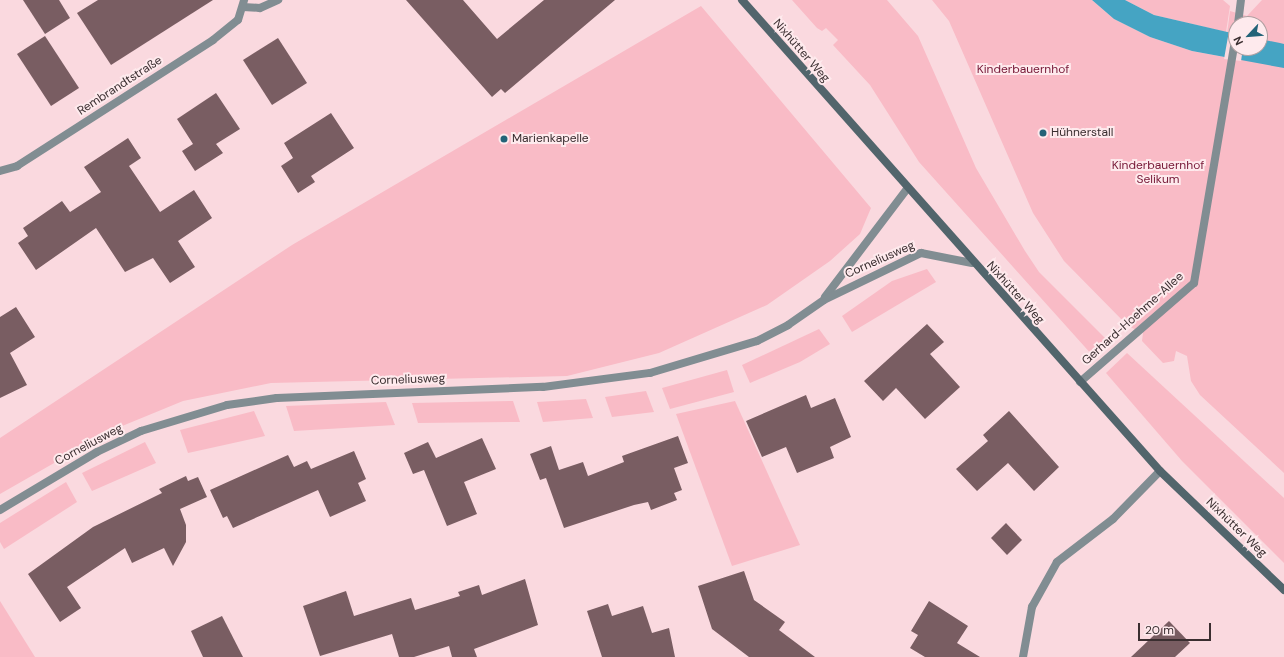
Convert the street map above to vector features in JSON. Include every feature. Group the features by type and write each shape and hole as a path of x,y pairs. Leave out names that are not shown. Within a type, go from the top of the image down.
{"main road":[{"name":"Nixhütter Weg","path":"742,0 972,263 1160,471 1284,590"}],"street":[{"name":"Rembrandtstraße","path":"0,171 17,166 213,40 238,20 244,4 260,8 278,0"},
{"path":"1239,16 1241,0"},
{"name":"Gerhard-Hoehme-Allee","path":"1080,382 1194,283 1232,56"},
{"name":"Corneliusweg","path":"824,300 907,189"},
{"name":"Corneliusweg","path":"0,510 133,434 212,409 277,398 600,382 726,353 788,325 824,300 921,253 972,263"},
{"path":"1023,657 1032,607 1057,562 1113,519 1160,471"}],"green space":[{"path":"792,0 887,0 918,36 976,168 1025,251 1039,272 1109,342 1093,356 919,162 870,85 833,45 838,40 826,28 822,31 817,28"},
{"name":"Kinderbauernhof Selikum","path":"932,0 1092,0 1114,19 1150,37 1192,51 1224,57 1228,26 1228,56 1268,56 1268,16 1247,16 1262,0 1284,0 1284,473 1200,395 1191,381 1187,356 1176,351 1174,361 1163,363 1142,341 1143,333 1128,326 1064,261 1033,213 949,21"},
{"path":"1125,0 1223,0 1230,6 1226,32 1154,15"},
{"path":"701,6 871,208 860,234 830,261 767,305 659,353 567,376 271,383 183,401 110,431 0,494 0,438 292,245"},
{"name":"Kinderbauernhof Selikum","path":"1230,11 1247,16 1229,16"},
{"path":"927,269 936,282 852,332 842,316 892,281"},
{"path":"819,329 830,344 800,362 750,383 742,365"},
{"path":"1127,353 1284,498 1284,563 1182,461 1106,373"},
{"path":"727,370 734,392 670,409 662,388"},
{"path":"646,391 654,412 612,417 605,397"},
{"path":"586,399 593,418 543,422 537,402"},
{"path":"513,401 520,422 418,423 412,403"},
{"path":"735,401 800,545 732,566 676,414"},
{"path":"386,402 395,425 294,431 286,406"},
{"path":"254,411 265,436 188,453 180,430"},
{"path":"145,442 156,463 92,491 82,473"},
{"path":"66,482 77,502 4,549 0,542 0,523"},
{"path":"0,601 35,657 0,657"}],"water":[{"path":"1092,0 1125,0 1154,15 1228,32 1228,56 1268,56 1268,41 1284,44 1284,68 1192,51 1150,37 1114,19"}],"pier":[{"path":"1228,37 1228,56 1242,56 1241,61 1224,59"}],"building":[{"path":"23,0 59,0 70,18 45,34"},
{"path":"98,0 213,0 111,65 77,13"},
{"path":"406,0 463,0 497,39 544,0 615,0 505,93 501,89 492,97"},
{"path":"45,36 79,88 51,106 17,54"},
{"path":"278,38 307,83 272,105 243,60"},
{"path":"216,93 240,129 216,144 223,153 195,171 182,151 193,144 177,119"},
{"path":"331,113 354,148 311,176 315,182 298,193 281,166 293,158 284,143"},
{"path":"128,138 141,158 129,166 160,212 194,190 212,218 178,241 195,267 170,283 153,258 125,272 96,228 36,270 18,243 28,236 23,228 62,201 70,212 101,192 84,167"},
{"path":"16,307 35,337 10,353 27,385 0,398 0,317"},
{"path":"927,324 944,342 930,354 960,387 925,419 896,388 883,401 864,381"},
{"path":"806,395 811,408 835,398 851,437 830,447 834,458 797,473 786,447 762,457 746,421"},
{"path":"1009,411 1059,467 1034,491 1008,463 977,491 956,469 988,441 983,435"},
{"path":"678,436 688,463 674,468 682,490 674,493 677,500 651,510 648,502 634,505 564,528 546,478 540,480 530,454 551,446 559,470 583,462 588,476 624,462 622,456"},
{"path":"482,438 496,469 464,482 477,514 447,526 424,470 413,474 404,453 428,442 436,458"},
{"path":"354,451 366,479 358,483 366,501 330,517 318,490 233,528 227,516 223,518 210,490 288,455 294,467 307,461 311,469"},
{"path":"186,476 188,481 198,477 207,497 180,509 186,525 186,542 173,566 164,548 132,563 125,548 67,587 81,608 60,622 28,574 93,527 162,493 159,489"},
{"path":"1006,523 1022,540 1007,555 991,538"},
{"path":"744,571 754,600 785,622 779,630 815,657 749,657 712,629 698,586"},
{"path":"525,579 538,625 474,649 477,657 452,657 449,646 414,657 399,657 392,634 320,656 303,606 346,591 354,616 411,598 415,610 460,596 458,592 479,585 482,595"},
{"path":"929,601 968,626 957,643 980,657 925,657 910,648 918,635 911,631"},
{"path":"608,604 612,616 643,606 652,633 669,628 675,657 602,657 587,611"},
{"path":"222,616 243,657 203,657 191,631"},
{"path":"1169,621 1190,643 1175,657 1131,657"}],"place":[{"name":"Hühnerstall","path":"1043,133"},
{"name":"Marienkapelle","path":"504,139"}],"park label":[{"name":"Kinderbauernhof","path":"1023,70"}]}
